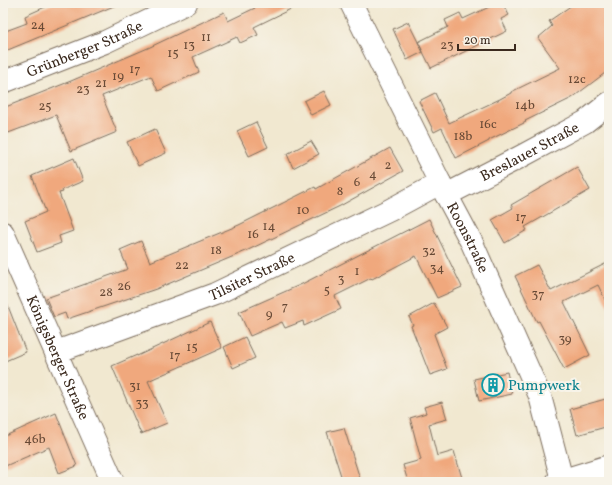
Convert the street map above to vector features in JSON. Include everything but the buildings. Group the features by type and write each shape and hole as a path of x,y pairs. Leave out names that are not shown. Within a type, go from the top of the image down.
{"street":[{"name":"Grünberger Straße","path":"3,82 104,42 186,3"},
{"name":"Roonstraße","path":"351,3 443,189 472,243 540,396 560,481"},
{"name":"Breslauer Straße","path":"443,189 522,156 586,122 609,103"},
{"name":"Tilsiter Straße","path":"56,352 215,294 390,210 443,189"},
{"name":"Königsberger Straße","path":"3,233 113,482"},
{"path":"560,481 609,466"}],"place":[{"name":"Pumpwerk","path":"493,385"}]}
